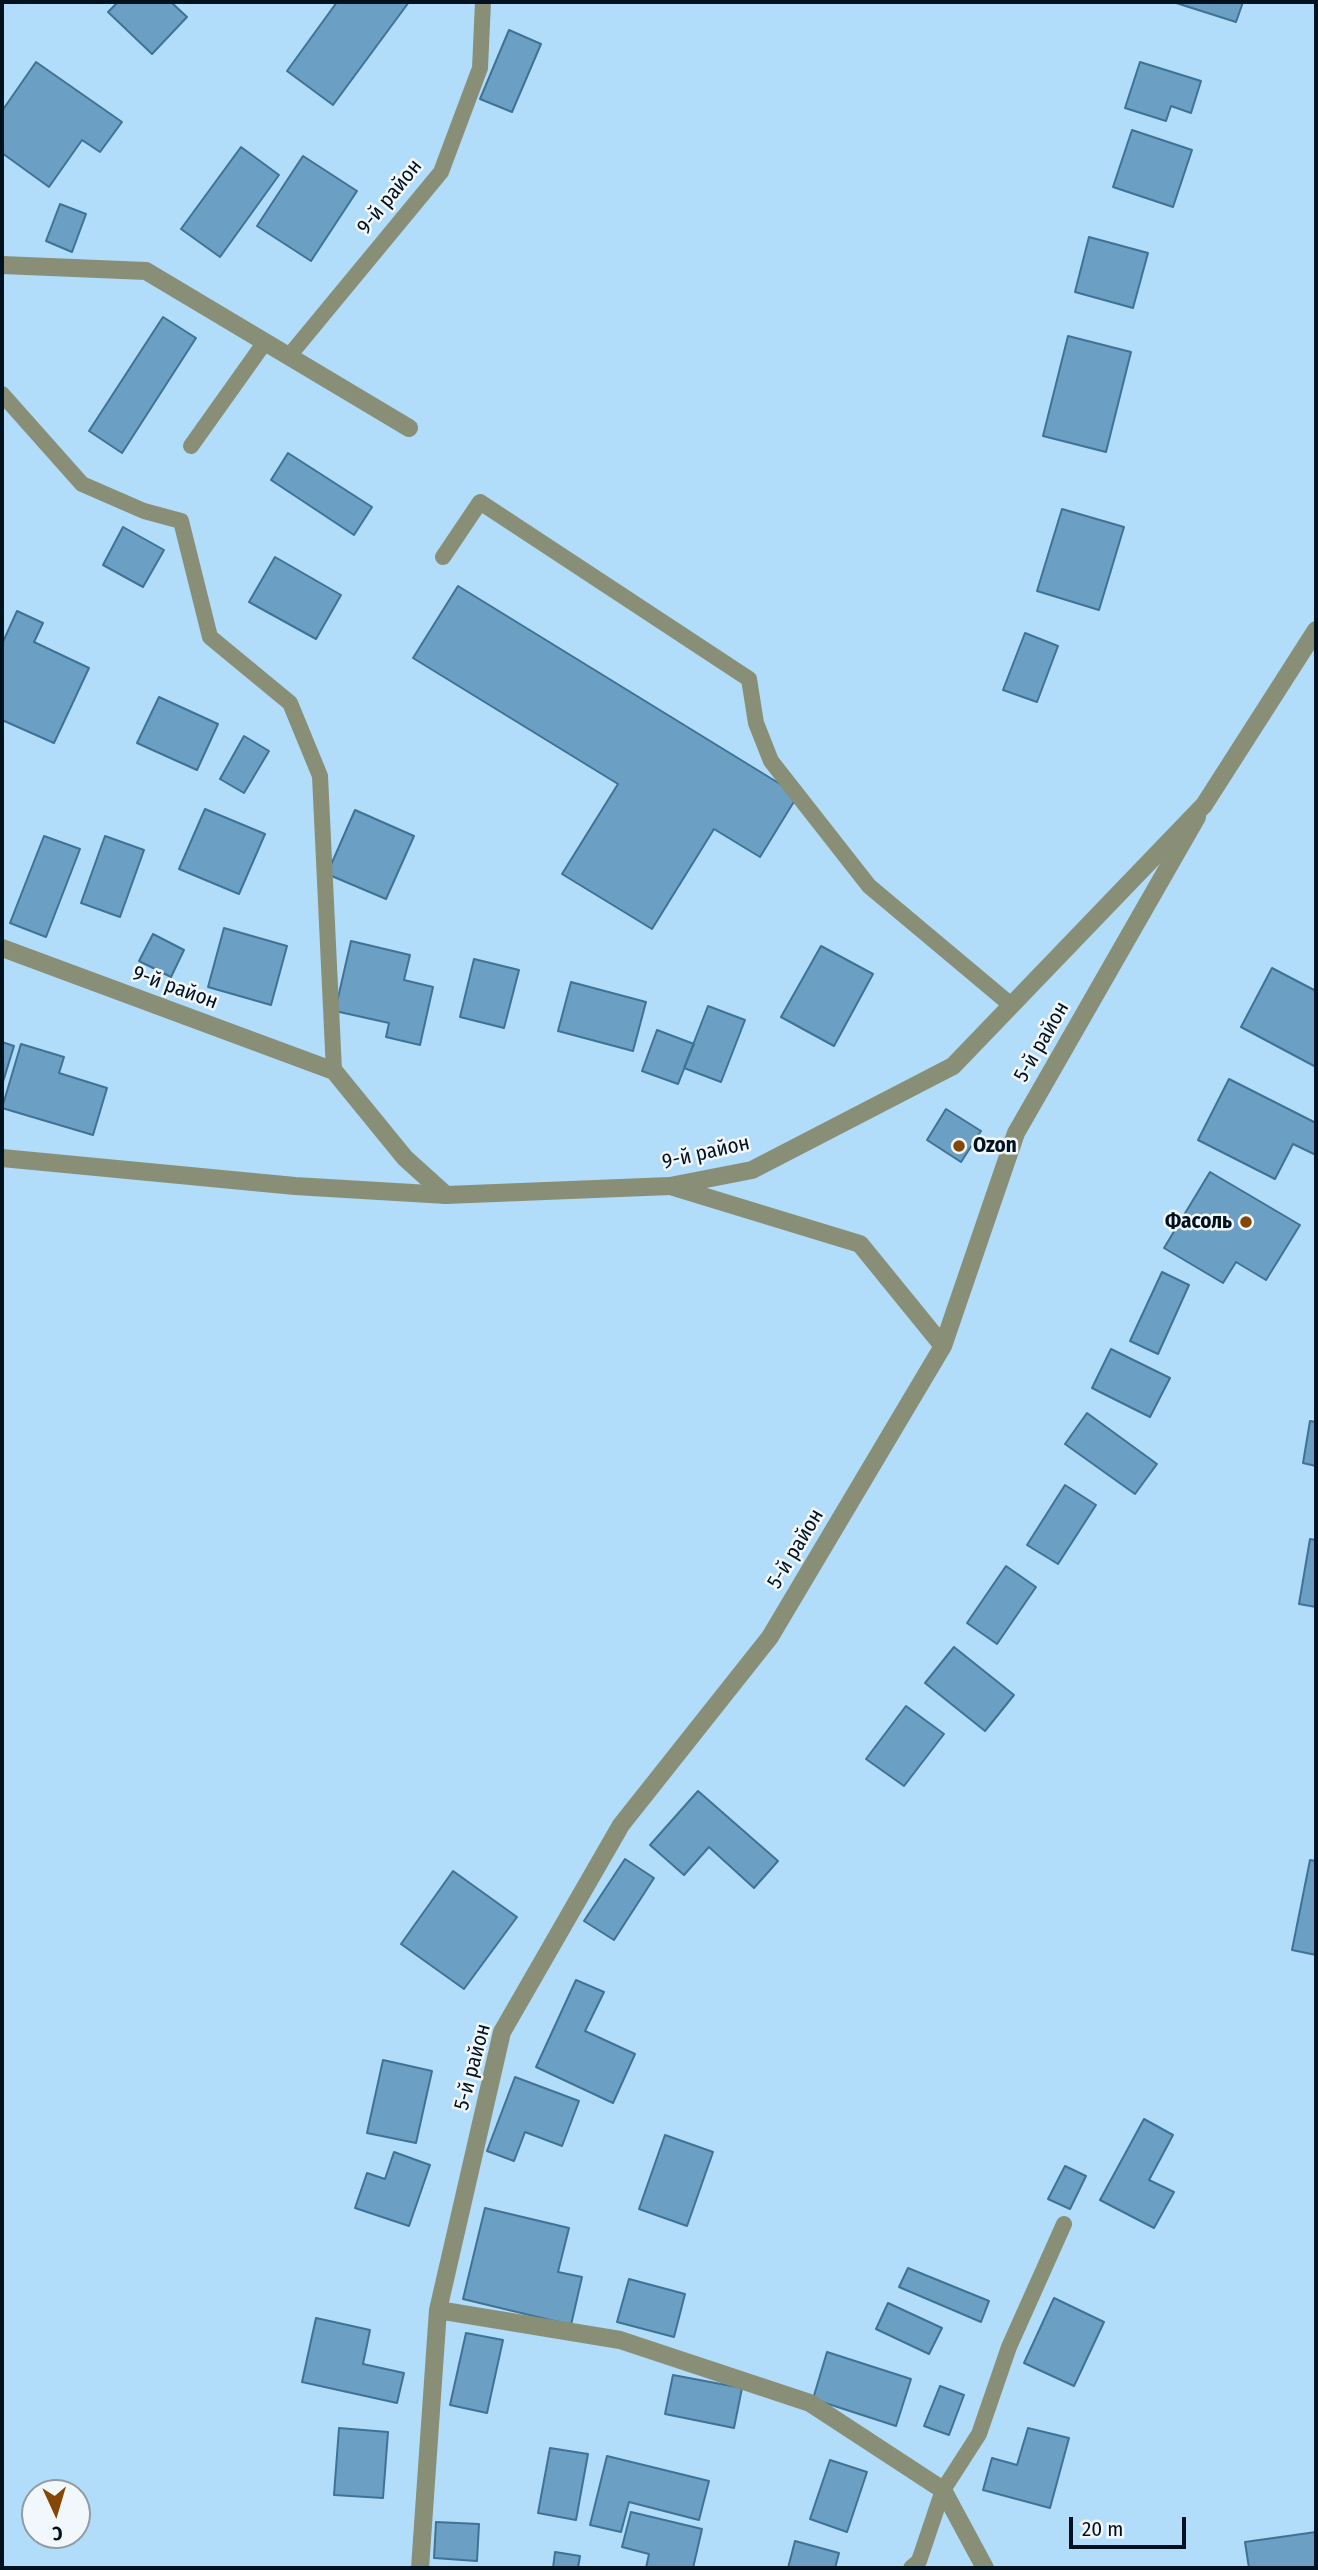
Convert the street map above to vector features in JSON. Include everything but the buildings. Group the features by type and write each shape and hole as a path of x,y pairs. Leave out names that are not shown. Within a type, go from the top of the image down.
{"street":[{"path":"2,265 146,271 409,428"},
{"name":"5-й район","path":"420,2568 438,2310 502,2032 621,1825 771,1637 943,1346 1016,1133 1204,805 1316,630"},
{"name":"5-й район","path":"1011,1005 1204,805"},
{"name":"9-й район","path":"2,948 334,1071"},
{"name":"9-й район","path":"2,1158 295,1186 446,1195 670,1186 752,1170 953,1066 1011,1005"},
{"path":"334,1071 405,1158 446,1195"},
{"path":"670,1186 860,1244 943,1346"},
{"path":"438,2310 620,2340 810,2403 943,2490 985,2568"}],"lane":[{"name":"9-й район","path":"289,356 441,172 480,68 483,2"},
{"path":"191,446 265,342"},
{"path":"2,394 82,484 144,511 181,521 210,637 290,703 320,776 334,1071"},
{"path":"443,557 480,502 748,679 756,723 771,761 869,886 1011,1005"},
{"path":"911,2568 919,2561 943,2490 979,2434 1009,2347 1064,2224"}],"place":[{"name":"Ozon","path":"959,1146"},
{"name":"Фасоль","path":"1246,1222"}]}
